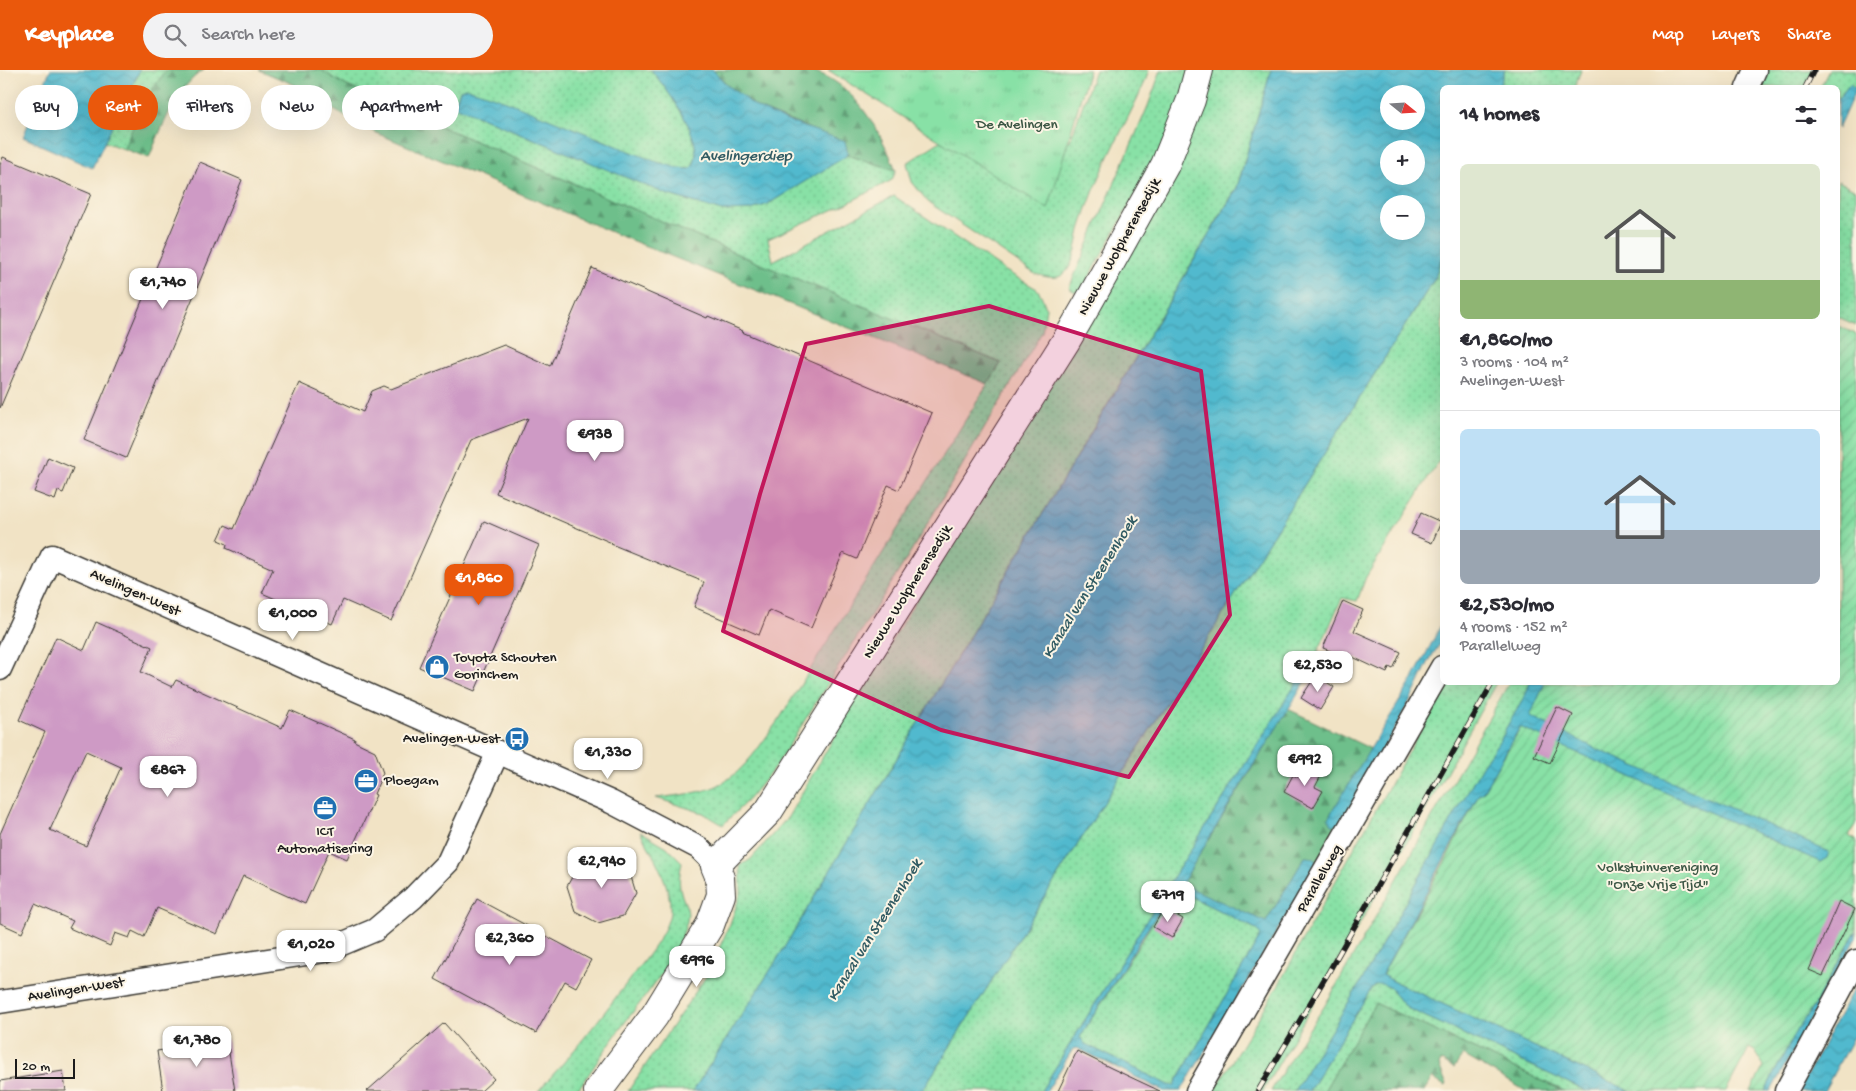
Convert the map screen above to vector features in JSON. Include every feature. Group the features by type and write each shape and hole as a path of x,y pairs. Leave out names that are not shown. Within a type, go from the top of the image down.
{"street":[{"name":"Nieuwe Wolpherensedijk","path":"707,857 768,812 1066,341 1165,165 1191,100 1199,70"},
{"path":"1748,85 1755,70"},
{"name":"Avelingen-West","path":"0,669 52,556 611,802 707,857"},
{"name":"Parallelweg","path":"1197,1091 1440,669"},
{"name":"Avelingen-West","path":"0,1002 325,951 375,930 413,898 448,862 498,752"},
{"path":"598,1091 655,1015 710,925 721,895 720,878 707,857"},
{"path":"1786,1091 1856,962"}],"highlighted area":[{"path":"989,306 1201,371 1230,615 1129,777 941,730 723,631 760,494 806,344"}],"green space":[{"path":"140,70 167,70 155,85 132,85"},
{"path":"167,70 204,70 187,85 168,85 168,116 149,158 124,149 131,130 158,130 158,85 155,85"},
{"path":"259,70 321,70 345,85 342,85 342,115 332,109 332,85 293,84"},
{"path":"321,70 651,70 676,103 684,118 695,147 695,159 690,169 652,161 590,135 460,90 459,93 459,85 345,85"},
{"path":"808,70 824,75 839,84 863,110 882,140 896,170 847,155 848,153 825,135 758,108 727,85 714,71"},
{"name":"De Avelingen","path":"828,70 1089,70 1048,209"},
{"path":"1095,70 1149,70 1093,192 1071,264 1062,275 1050,277 1035,274 928,202 912,182 907,163 971,121 1070,141"},
{"path":"1161,70 1193,70 1171,131 1082,290 1075,292 1069,288 1148,106"},
{"path":"1212,70 1271,70 1237,187 775,963 693,1091 628,1091 707,975 730,924 741,892 740,866 751,859 788,817 993,472"},
{"path":"1505,70 1581,70 1576,85 1500,85"},
{"path":"1768,70 1813,70 1806,85 1763,85"},
{"path":"1829,70 1856,70 1856,89 1850,84 1840,96 1840,85 1822,85"},
{"path":"459,108 666,194 722,211 751,210 768,204 847,155 896,170 892,180 848,203 768,239 773,261 894,196 1004,270 1037,289 1046,308 1042,332 902,566 776,766 749,799 723,825 703,813 656,798 691,794 715,787 737,772 756,751 780,718 1001,363 763,265 449,130 459,130"},
{"path":"110,130 131,130 124,149 104,142"},
{"path":"370,130 449,130 763,265 1001,363 988,384 616,234"},
{"path":"1840,182 1856,190 1856,325 1840,318"},
{"path":"1440,262 1440,459 1366,577 1357,601 1342,598 1317,654 1313,657 1171,881 1041,1091 922,1091 1435,278"},
{"name":"Volkstuinvereniging \"Onze Vrije Tijd\"","path":"1840,327 1856,334 1856,825 1849,836 1856,840 1856,931 1813,1007 1797,1029 1765,1091 1751,1091 1764,1066 1755,1051 1749,1048 1726,1091 1630,1091 1382,975 1444,863 1479,794 1483,792 1544,685 1840,685"},
{"path":"1446,685 1495,685 1422,816 1263,1091 1214,1091 1279,984"},
{"path":"1508,685 1529,685 1504,734 1482,766 1361,982 1294,1091 1271,1091 1324,1007"},
{"path":"1288,709 1371,749 1328,818 1340,825 1317,865 1305,857 1266,922 1263,922 1184,885 1183,882"},
{"path":"640,831 667,847 682,862 680,884 688,912 682,935 669,963 577,1091 538,1091 575,1049 621,991 655,946 665,928 670,912 668,891 665,881"},
{"path":"1173,891 1182,892 1258,930 1261,935 1174,1086 1085,1044 1080,1037"},
{"path":"1382,983 1392,989 1393,993 1407,1008 1586,1091 1564,1091 1375,1003 1324,1091 1309,1091 1371,989 1377,984"},
{"path":"1375,1003 1564,1091 1526,1091 1463,1055 1454,1068 1441,1061 1439,1065 1446,1083 1445,1086 1432,1078 1424,1091 1324,1091"}],"water":[{"path":"50,70 140,70 133,85 88,85 88,130 111,130 92,168 23,137 26,130 78,130 78,85 44,85"},
{"name":"Avelingerdiep","path":"651,70 713,70 727,85 758,108 790,122 845,141 848,153 845,157 768,204 751,210 722,211 666,194 459,108 460,90 465,88 471,89 506,101 654,161 678,168 690,169 695,159 695,147 691,133 676,103"},
{"name":"Kanaal van Steenenhoek","path":"1271,70 1505,70 1500,85 1440,85 1440,262 1435,278 922,1091 693,1091 775,963 1237,188"},
{"path":"1850,84 1856,89 1840,125 1840,96"},
{"path":"1440,627 1440,644 1429,661 1417,688 1340,825 1332,825 1328,818 1413,679"},
{"path":"1317,654 1327,654 1336,659 1335,661 1323,658 1316,665 1183,882 1184,885 1266,922 1305,857 1310,857 1316,861 1317,865 1181,1091 1164,1091 1077,1048 1073,1049 1047,1091 1041,1091 1171,881 1313,657","holes":["1173,891 1182,892 1258,930 1261,935 1174,1086 1085,1044 1080,1037"]},
{"path":"1529,685 1544,685 1530,716 1597,749 1829,852 1827,858 1820,862 1520,727 1483,792 1479,794 1382,975 1630,1091 1586,1091 1407,1008 1393,993 1392,989 1381,984 1371,989 1309,1091 1294,1091 1361,982 1482,766 1504,734"},
{"path":"1856,931 1856,938 1771,1091 1765,1091 1797,1029 1813,1007"},
{"path":"1856,984 1856,1032 1824,1091 1798,1091"}],"building":[{"path":"3,157 91,194 0,408 0,165"},
{"path":"200,162 242,180 126,458 84,440"},
{"path":"592,268 932,413 899,490 888,485 857,559 843,553 811,628 769,610 759,635 694,607 704,582 611,544 496,493 528,418 471,440 391,621 343,600 332,624 262,593 273,569 226,548 227,544 218,540 225,525 234,529 299,383 363,412 372,391 384,386 391,389 504,345 550,366"},
{"path":"48,457 73,468 63,493 58,491 55,500 34,492"},
{"path":"1421,513 1440,522 1432,543 1411,534"},
{"path":"484,521 539,545 475,691 419,667"},
{"path":"1343,601 1363,610 1354,631 1401,652 1393,669 1389,667 1387,673 1344,653 1343,656 1323,648"},
{"path":"96,622 152,647 141,672 172,687 176,680 282,728 290,710 355,739 354,741 375,751 383,773 374,794 376,795 347,859 329,851 305,904 243,876 217,934 157,908 144,937 132,931 129,938 115,933 110,946 69,928 73,921 35,904 22,933 0,923 0,834 45,732 19,720 56,637 84,650","holes":["86,751 121,767 86,846 50,830"]},
{"path":"1316,675 1334,687 1320,710 1301,698"},
{"path":"1557,707 1573,715 1550,763 1534,756"},
{"path":"1305,765 1322,774 1315,787 1323,791 1313,808 1284,792 1293,775 1298,777"},
{"path":"604,855 628,867 636,893 623,916 598,923 575,911 567,886 580,863"},
{"path":"477,899 591,960 576,987 565,981 536,1033 435,979"},
{"path":"1839,901 1855,909 1823,976 1809,970"},
{"path":"1164,908 1183,919 1172,938 1153,927"},
{"path":"444,1023 494,1079 481,1091 367,1091"},
{"path":"227,1040 235,1091 163,1091 157,1051"},
{"path":"1077,1051 1111,1068 1160,1091 1058,1091"},
{"path":"63,1071 66,1091 0,1091 0,1081"}],"railway":[{"path":"1806,85 1814,70"},
{"path":"1258,1091 1328,973 1491,685"}],"place":[{"name":"Toyota Schouten Gorinchem","path":"437,667"},
{"name":"Avelingen-West","path":"517,739"},
{"name":"Ploegam","path":"366,781"},
{"name":"ICT Automatisering","path":"325,808"}]}
